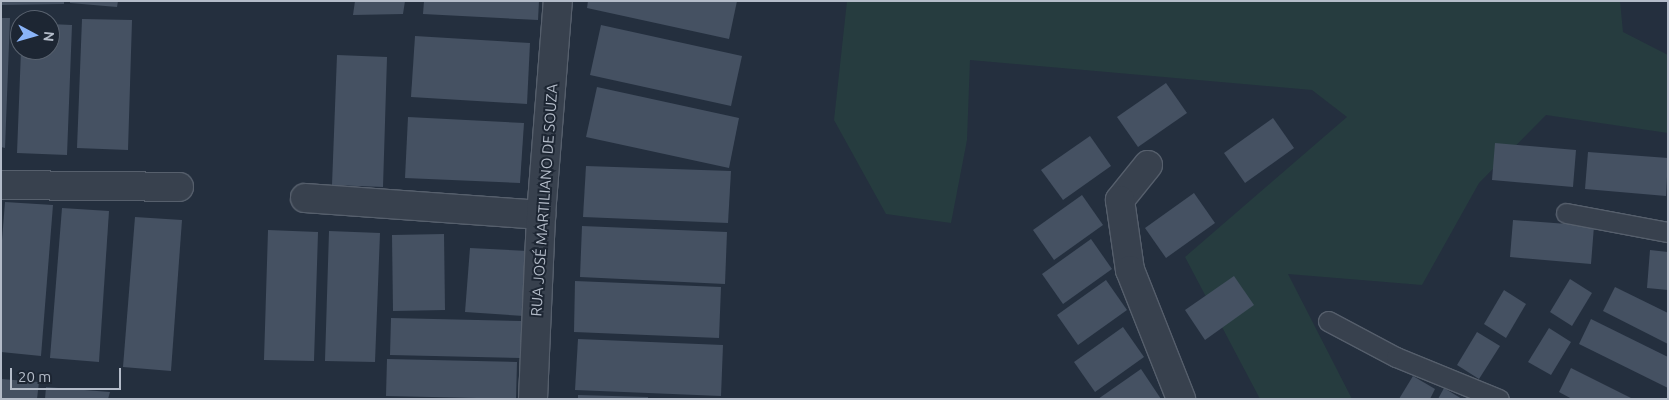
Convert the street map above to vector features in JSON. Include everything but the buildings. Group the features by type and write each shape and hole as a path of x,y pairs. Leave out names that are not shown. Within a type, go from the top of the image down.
{"street":[{"name":"RUA JOSÉ MARTILIANO DE SOUZA","path":"533,399 541,215 558,1"},
{"path":"1148,165 1120,200 1130,270 1181,399"},
{"path":"1,185 179,187"},
{"path":"305,198 541,215"}],"lane":[{"path":"1566,213 1668,232"},
{"path":"1328,321 1396,357 1499,399"}],"green space":[{"path":"847,1 1620,1 1623,32 1668,55 1668,133 1546,115 1479,183 1422,285 1288,274 1352,399 1260,399 1185,257 1347,117 1312,90 970,60 967,140 951,223 886,214 834,120"}]}
